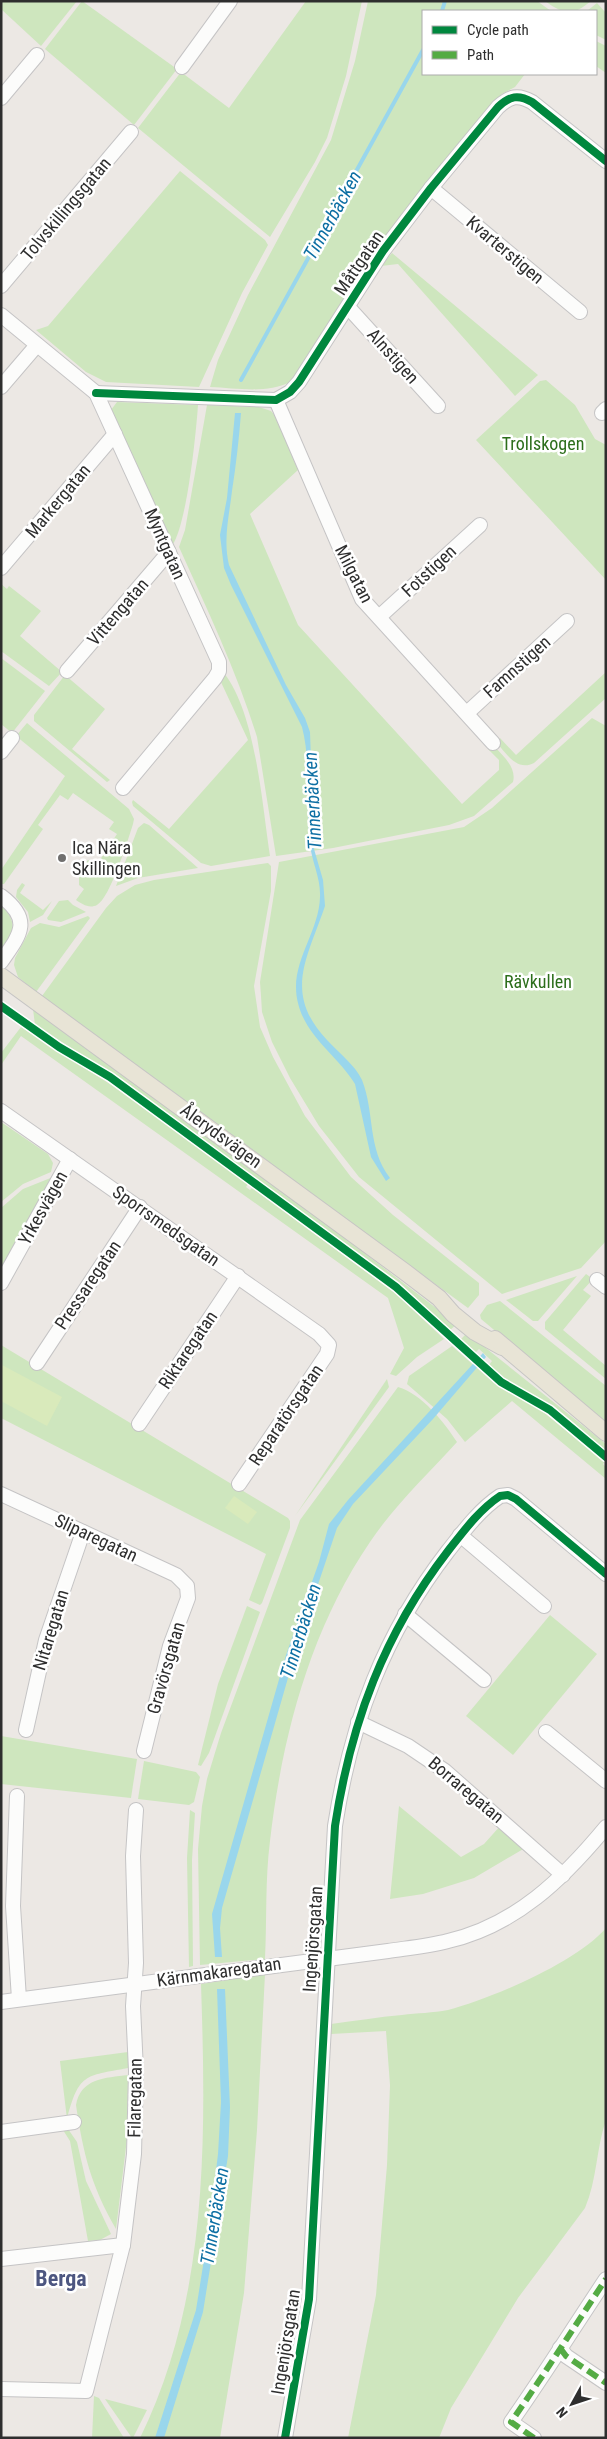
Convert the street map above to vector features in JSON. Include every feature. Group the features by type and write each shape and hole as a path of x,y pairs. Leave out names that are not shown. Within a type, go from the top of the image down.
{"main road":[{"name":"Ålerydsvägen","path":"1,976 439,1298 469,1314 482,1324 502,1347 606,1433"}],"street":[{"path":"182,67 230,1"},
{"path":"1,98 37,55"},
{"name":"Måttgatan","path":"276,400 290,392 299,382 383,251 431,188 498,107 513,96 532,102 606,161"},
{"name":"Tolvskillingsgatan","path":"1,286 131,132"},
{"name":"Kvarterstigen","path":"431,188 580,312"},
{"name":"Alnstigen","path":"348,307 438,406"},
{"name":"Myntgatan","path":"1,315 96,393 217,657 219,671 123,788"},
{"path":"1,387 37,345"},
{"path":"96,393 276,400"},
{"name":"Milgatan","path":"276,400 362,599 493,743"},
{"name":"Markergatan","path":"1,568 115,434"},
{"name":"Fotstigen","path":"379,617 480,525"},
{"name":"Vittengatan","path":"67,671 169,552"},
{"name":"Famnstigen","path":"467,713 567,622"},
{"path":"1,752 12,738"},
{"path":"1,896 13,905 22,925 17,940 1,962"},
{"name":"Sporrsmedsgatan","path":"1,1111 238,1276 319,1334 328,1345"},
{"name":"Yrkesvägen","path":"1,1283 70,1159"},
{"name":"Pressaregatan","path":"37,1363 140,1207"},
{"name":"Riktaregatan","path":"139,1424 238,1276"},
{"name":"Reparatörsgatan","path":"239,1484 327,1354 328,1345"},
{"name":"Sliparegatan","path":"1,1494 176,1575 187,1586"},
{"name":"Ingenjörsgatan","path":"286,2438 309,2299 335,1826 342,1779 358,1722 382,1656 427,1578 460,1535 500,1496 508,1495 516,1499 606,1574"},
{"name":"Nitaregatan","path":"26,1730 46,1640 83,1532"},
{"path":"460,1535 544,1606"},
{"name":"Gravörsgatan","path":"144,1752 170,1646 188,1598 187,1586"},
{"path":"405,1614 484,1680"},
{"name":"Borraregatan","path":"358,1722 408,1746 445,1771 563,1875"},
{"path":"546,1732 606,1782"},
{"path":"17,1796 13,1906 19,1999"},
{"name":"Filaregatan","path":"1,2389 86,2391 122,2245 134,2154 136,2071 133,2006 136,1963 133,1856 136,1810"},
{"name":"Kärnmakaregatan","path":"1,2002 431,1944 465,1936 500,1921 521,1909 563,1875 606,1827"},
{"path":"1,2132 74,2122"},
{"path":"1,2259 122,2245"},
{"path":"534,2438 511,2422 606,2279"},
{"path":"560,2348 566,2356 606,2383"}],"green space":[{"path":"1,1 77,1 41,46 1,9"},
{"path":"82,1 177,69 134,125 45,49"},
{"path":"306,1 362,1 346,76 327,138 315,162 270,237 138,128 181,72 229,108"},
{"path":"368,1 537,1 550,10 422,10 422,75 524,75 515,87 502,94 426,184 290,382 281,386 261,389 210,387 218,360 248,295 331,140 355,61"},
{"path":"545,1 591,1 576,10 558,9"},
{"path":"597,3 606,13 606,40 597,36 597,10 588,10"},
{"path":"597,42 606,46 606,73 597,67"},
{"path":"180,171 265,240 268,245 242,293 199,387 106,382 86,372 36,330 48,326"},
{"path":"392,253 538,375 515,396 398,264 381,266"},
{"name":"Trollskogen","path":"546,380 575,405 595,439 606,445 606,580 476,440 540,381"},
{"path":"117,402 198,405 187,498 183,517 173,544 111,410"},
{"path":"207,405 259,407 271,411 276,417 298,470 250,514 298,625 462,804 499,770 499,760 488,749 493,745 511,766 514,777 513,782 474,816 449,825 333,848 276,856 257,737 231,665 179,547 185,530"},
{"path":"1,584 7,589 9,586 41,611 20,636 62,672 49,686 1,651"},
{"path":"1,658 45,691 12,733 1,724"},
{"path":"606,672 606,698 534,763 522,765 517,763 496,742 500,738 516,755"},
{"path":"224,673 235,691 251,735 270,856 211,866 201,863 133,806 132,802 133,800 169,829 248,740 220,680"},
{"path":"65,675 105,709 72,749 110,780 107,782 34,721 34,715"},
{"name":"Rävkullen","path":"592,718 606,726 606,1241 581,1268 502,1294 359,1177 319,1126 290,1078 272,1042 262,1012 260,982 279,862 464,827 492,808"},
{"path":"27,723 129,809 134,819 113,881 97,905 88,906 76,900 84,889 79,885 79,873 88,860 96,866 117,834 109,829 114,822 73,793 68,800 60,795 38,825 43,829 4,884 1,884 1,870 65,776 16,736"},
{"path":"144,823 149,825 198,868 138,878 116,886 138,828"},
{"path":"268,863 271,866 271,891 254,986 260,1027 273,1057 305,1116 351,1177 393,1215 479,1283 479,1295 468,1308 42,996 106,908 117,896 135,885 154,880"},
{"path":"22,883 25,885 20,893 43,910 52,901 43,915 30,922 28,912 16,897 17,890"},
{"path":"68,900 86,912 61,922 48,920 47,918 59,901"},
{"path":"1,903 13,925 7,942 1,948"},
{"path":"88,916 90,918 36,992 18,977 14,965 15,958 31,928 40,923 59,927"},
{"path":"33,1009 320,1219 457,1324 449,1331 401,1285 114,1075 35,1025"},
{"path":"21,1027 113,1086 248,1184 246,1187 250,1190 252,1188 395,1293 444,1339 417,1357 396,1376 390,1374 404,1348 388,1298 21,1036 1,1065 1,1053"},
{"path":"1,1122 48,1154 53,1163 51,1172 23,1184 1,1202"},
{"path":"53,1177 1,1271 1,1208 23,1189"},
{"path":"586,1274 593,1279 583,1290 591,1296 563,1330 606,1366 606,1379 545,1329 545,1322"},
{"path":"577,1276 538,1321 533,1321 506,1300"},
{"path":"500,1301 606,1386 606,1424 481,1319 480,1315 487,1305"},
{"path":"467,1333 606,1444 606,1451 551,1406 505,1379 489,1365 492,1361 479,1349 475,1353 460,1340"},
{"path":"1,1345 288,1518 290,1528 262,1603 260,1605 249,1600 266,1554 1,1418"},
{"path":"452,1346 494,1383 536,1406 605,1462 603,1464 606,1467 606,1479 512,1401 465,1442 447,1419 407,1384 409,1376"},
{"path":"2,1365 62,1397 47,1426 1,1401"},
{"path":"387,1379 389,1387 295,1516"},
{"path":"398,1387 424,1402 446,1426 457,1442 400,1503 370,1542 349,1576 315,1648 291,1724 275,1802 267,1870 265,1959 200,1965 198,1849 202,1806 207,1779 221,1733 300,1520"},
{"path":"234,1496 257,1512 248,1524 225,1508"},
{"path":"247,1606 260,1612 209,1753 201,1766 198,1765 218,1684"},
{"path":"550,1615 597,1654 513,1755 466,1716"},
{"path":"1,1736 137,1759 131,1798 1,1784"},
{"path":"144,1761 196,1772 200,1777 194,1802 189,1805 138,1799"},
{"path":"399,1806 461,1857 484,1844 501,1825 525,1848 474,1878 423,1894 390,1899"},
{"path":"190,1810 195,1813 192,1860 193,1966 189,1967 187,1858"},
{"path":"606,1928 606,2120 592,2187 585,2208 518,2298 451,2408 439,2438 348,2438 376,2295 387,2165 390,2085 386,2031 331,2034 331,2024 442,2011 466,2005 532,1978 555,1966 593,1941"},
{"path":"265,1974 257,2130 244,2293 220,2438 140,2438 163,2384 179,2329 191,2273 202,2157 203,2041 201,1984"},
{"path":"128,2052 128,2068 93,2076 80,2085 75,2093 67,2119 60,2061"},
{"path":"128,2075 127,2139 116,2229 100,2198 89,2169 76,2105 83,2089 89,2084 103,2079"},
{"path":"68,2129 77,2142 86,2181 111,2234 100,2240 88,2241 70,2141 63,2130"},
{"path":"94,2396 99,2398 124,2438 92,2438"},
{"path":"105,2399 147,2410 133,2438 132,2438"}],"water":[{"path":"235,413 241,413 227,528 229,565 286,685 305,718 310,732 314,849 323,880 325,906 306,959 302,991 306,1007 314,1023 327,1040 351,1064 362,1080 369,1105 374,1143 383,1167 390,1178 386,1181 371,1157 355,1084 315,1036 302,1015 298,1003 297,975 315,924 320,897 310,845 307,756 302,727 224,568 220,535 227,498"},
{"path":"483,1353 486,1357 433,1419 353,1504 337,1528 296,1650 222,1908 220,1928 222,1957 215,1957 212,1914 286,1655 319,1562 329,1524 348,1500"},
{"path":"217,1989 225,1989 230,2107 228,2156 203,2312 164,2438 155,2438 196,2310 209,2228 218,2154 221,2102"}],"waterway":[{"name":"Tinnerbäcken","path":"442,10 445,1"},
{"name":"Tinnerbäcken","path":"241,380 422,52"}],"marked path":[{"path":"534,2438 511,2422 606,2279"},
{"path":"560,2348 566,2356 606,2383"}],"cycle path":[{"path":"96,393 276,400 290,392 299,382 383,251 431,188 498,107 510,98 518,97 532,102 606,161"},
{"path":"1,1006 59,1047 110,1077 396,1287 501,1382 550,1410 606,1457"},
{"path":"285,2438 309,2299 335,1826 350,1751 361,1715 388,1647 425,1582 472,1522 500,1496 508,1495 516,1499 606,1574"}],"place":[{"name":"Ica Nära Skillingen","path":"62,858"}],"district":[{"name":"Berga","path":"61,2278"}]}
